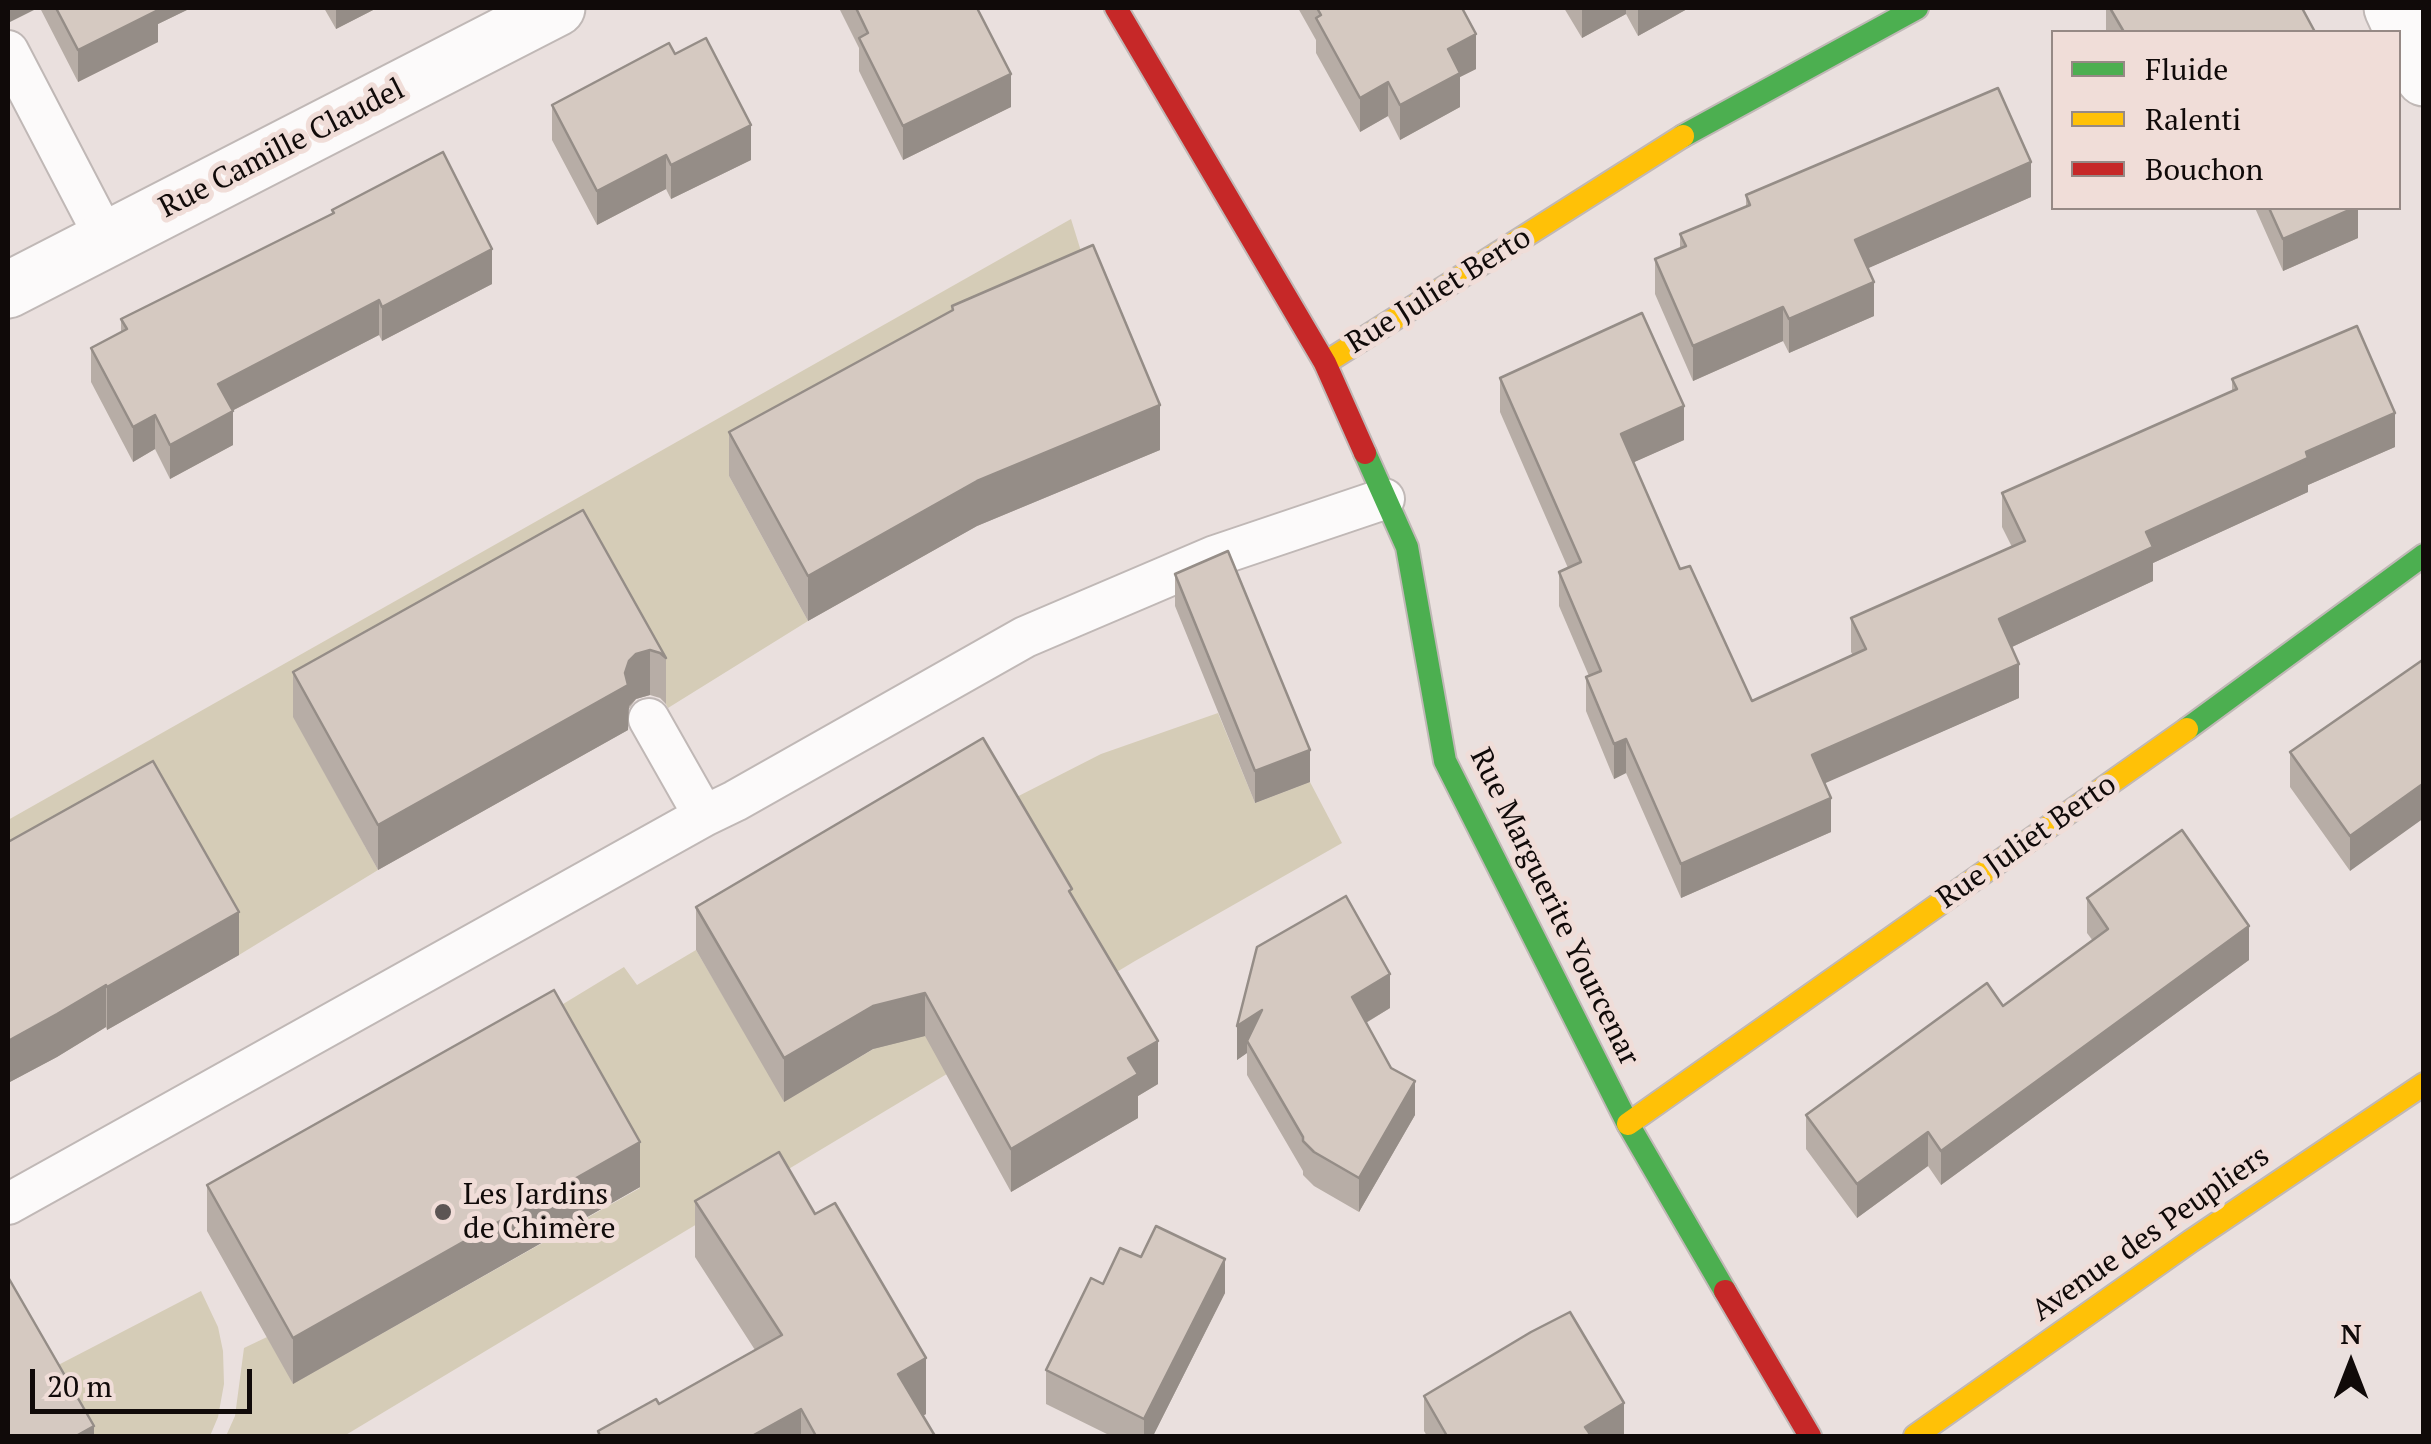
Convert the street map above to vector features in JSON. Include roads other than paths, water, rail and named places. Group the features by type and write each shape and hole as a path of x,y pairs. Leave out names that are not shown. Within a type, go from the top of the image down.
{"street":[{"name":"Rue Camille Claudel","path":"8,290 557,8"},
{"name":"Rue Marguerite Yourcenar","path":"1116,8 1325,364 1407,547 1445,761 1628,1124 1810,1436"},
{"name":"Rue Juliet Berto","path":"1325,364 1701,125 1917,8"},
{"path":"2392,8 2424,78"},
{"name":"Rue Juliet Berto","path":"1628,1124 2179,735 2424,556"},
{"name":"Avenue des Peupliers","path":"1915,1436 2424,1084"}],"lane":[{"path":"8,51 106,239"},
{"path":"8,1204 1025,637 1215,556 1384,499"},
{"path":"650,719 704,816"}],"place":[{"name":"Les Jardins de Chimère","path":"443,1212"}]}
